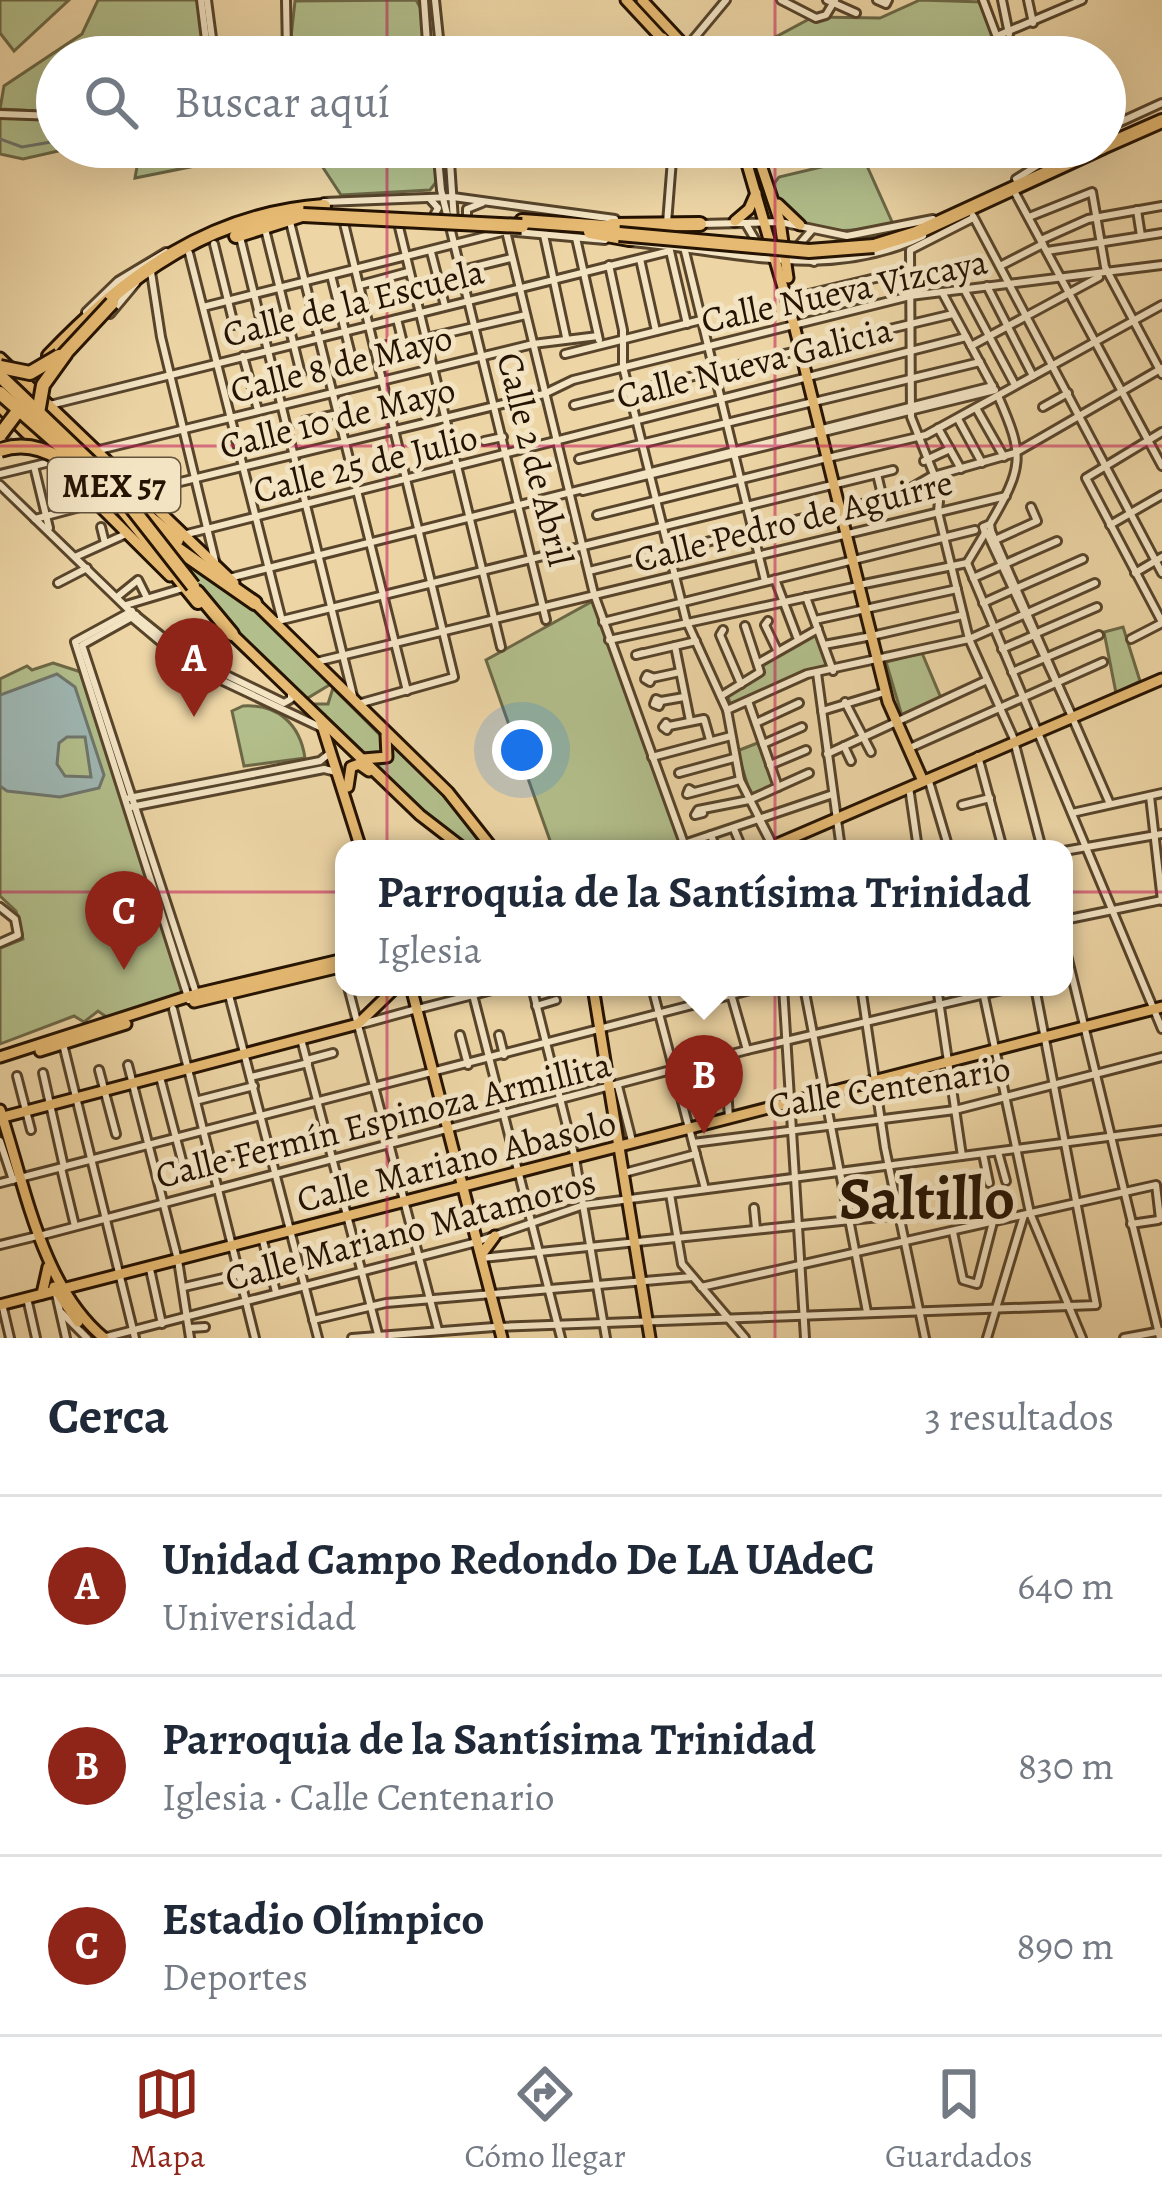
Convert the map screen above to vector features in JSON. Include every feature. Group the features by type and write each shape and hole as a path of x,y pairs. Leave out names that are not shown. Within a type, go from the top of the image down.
{"highway":[{"name":"MEX 57","path":"1126,135 1162,120"},
{"name":"MEX 57","path":"50,356 127,279 185,251 324,206 797,244 873,243 974,212 1046,168"},
{"name":"MEX 57","path":"873,243 1018,184"},
{"name":"MEX 57","path":"1,442 69,349 112,303 185,251 296,214 616,230"},
{"path":"616,230 700,224"},
{"path":"590,232 674,247"},
{"path":"0,365 35,371 69,349"},
{"path":"69,349 41,389 40,420 92,474 255,603"},
{"name":"MEX 57","path":"0,365 14,401 98,481 229,578"},
{"name":"MEX 57","path":"0,390 114,485 188,587 232,634"},
{"path":"1,442 49,452 107,503 198,602"},
{"path":"107,503 171,577"}],"main road":[{"path":"626,0 661,36"},
{"path":"642,0 665,36"},
{"path":"753,168 800,225"},
{"path":"758,168 763,221 787,264 796,324 885,692 912,747 918,783"},
{"path":"737,221 749,209 760,181"},
{"path":"772,195 796,324"},
{"path":"769,237 780,222"},
{"path":"0,365 22,379 14,401 16,423 107,503 128,533 232,634"},
{"path":"0,365 8,378 0,390"},
{"path":"14,401 50,405 143,491 170,534 216,563 229,578"},
{"path":"38,446 31,418 40,410 60,414"},
{"name":"MEX 57","path":"229,578 278,619 383,728"},
{"name":"MEX 57","path":"232,634 363,758"},
{"path":"880,661 918,783"},
{"path":"789,840 1162,679"},
{"path":"317,715 361,840"},
{"path":"363,758 387,757 383,728"},
{"path":"383,728 448,792 485,840"},
{"path":"363,758 454,840"},
{"path":"362,840 347,774 361,764 384,780"},
{"path":"0,1060 228,989 335,966"},
{"path":"58,1289 17,1179 1,1118 358,1024 387,996"},
{"path":"411,996 498,1333"},
{"path":"594,996 614,1087 650,1338"},
{"path":"0,1060 63,1044 193,999"},
{"name":"Calle Mariano Abasolo","path":"1,1305 1158,1008"},
{"path":"40,1235 58,1289 99,1338"},
{"path":"481,1256 495,1236"},
{"path":"476,1243 488,1294"},
{"path":"42,1294 48,1267"}],"street":[{"path":"204,0 208,36"},
{"path":"287,0 287,36"},
{"path":"421,0 427,36"},
{"path":"438,0 439,36"},
{"path":"654,0 655,14"},
{"path":"691,36 726,0"},
{"path":"782,0 816,18 832,1 856,14"},
{"path":"983,0 997,36 1080,0"},
{"path":"1002,0 1009,34"},
{"path":"1028,0 1033,23"},
{"path":"1054,0 1056,12"},
{"path":"1126,119 1162,103"},
{"path":"0,114 36,115"},
{"path":"1126,136 1162,120"},
{"name":"Calle 2 de Abril","path":"439,168 546,620"},
{"name":"Calle 2 de Abril","path":"451,168 453,228"},
{"path":"667,223 671,168"},
{"path":"1054,168 1018,184 1029,218 1162,466"},
{"path":"422,198 440,174 452,177 474,200"},
{"path":"589,571 883,499 930,477 1004,457 1161,370 1105,274 1092,192 1029,218"},
{"path":"296,214 453,197 667,223 780,222 860,235 933,219"},
{"path":"416,224 434,220 438,212 436,203 422,198"},
{"path":"480,229 465,215 485,203"},
{"path":"1000,266 1096,217 1162,206"},
{"path":"1137,210 1141,236"},
{"path":"296,214 674,247 787,264 887,251 974,212"},
{"path":"974,212 1130,513 1159,559 1162,573"},
{"path":"974,212 915,246 909,270 911,408 924,461 938,487 938,512 969,639 1014,741 1040,840"},
{"path":"296,214 306,282 406,691"},
{"path":"240,235 356,702 454,677 344,219"},
{"path":"722,252 747,252 754,246 754,232 737,221"},
{"path":"398,223 501,647"},
{"path":"264,225 302,374"},
{"path":"203,307 506,231"},
{"path":"506,231 594,593 683,840"},
{"path":"818,263 804,260 798,246 804,233 820,231"},
{"path":"1044,245 1162,233"},
{"path":"544,235 566,338"},
{"path":"576,238 599,341"},
{"path":"214,244 234,325"},
{"path":"674,247 702,320 760,556 796,637"},
{"path":"674,247 687,324"},
{"name":"Calle de la Escuela","path":"50,405 674,247"},
{"path":"1,442 16,423 14,401 31,368 118,281 154,258 185,251 233,418 278,619 892,470"},
{"path":"431,252 445,307"},
{"path":"462,270 513,258"},
{"path":"640,258 656,331"},
{"path":"609,265 623,340 623,367 681,602 727,710 740,780 768,840"},
{"name":"Calle Nueva Vizcaya","path":"544,394 623,367 910,296 1162,265"},
{"path":"792,298 909,270"},
{"path":"151,272 216,563"},
{"path":"360,285 410,272"},
{"path":"971,346 1105,274"},
{"path":"331,275 353,363"},
{"path":"14,401 45,380 137,282"},
{"path":"987,286 1033,376"},
{"path":"964,289 1015,386"},
{"path":"942,292 995,390 1019,451 1016,489 1006,496 990,532 967,563"},
{"path":"229,578 1015,386 1162,305"},
{"path":"574,405 952,314"},
{"name":"Calle 2 de Abril","path":"425,338 526,315"},
{"path":"398,319 406,355"},
{"path":"565,354 599,341 623,340 702,320"},
{"name":"Calle Nueva Galicia","path":"557,444 582,432 966,337"},
{"name":"Calle 8 de Mayo","path":"99,450 532,344 566,338 599,341"},
{"path":"375,348 403,341"},
{"path":"243,356 258,410"},
{"path":"579,459 980,362"},
{"path":"31,368 34,380 45,380"},
{"path":"597,515 916,437 976,408 995,390"},
{"name":"Calle 10 de Mayo","path":"143,491 544,394"},
{"path":"1043,406 1068,394"},
{"path":"976,408 1004,457"},
{"path":"304,422 338,414"},
{"path":"957,418 982,464"},
{"path":"0,423 1,442"},
{"path":"938,428 961,469"},
{"path":"239,442 289,430"},
{"path":"1131,639 1162,622 1086,480 1162,432"},
{"path":"484,441 503,437"},
{"name":"Calle 25 de Julio","path":"170,534 257,518 557,444"},
{"path":"924,461 950,449"},
{"path":"0,474 54,461"},
{"path":"34,466 50,532"},
{"path":"877,474 883,499"},
{"path":"0,484 130,612 188,661 325,730"},
{"path":"1111,525 1162,495"},
{"name":"Calle Pedro de Aguirre","path":"315,662 1006,496"},
{"path":"35,519 107,503"},
{"path":"990,532 1037,520 1031,507"},
{"path":"101,526 105,543"},
{"path":"603,622 975,530"},
{"path":"990,532 1110,805"},
{"path":"75,557 128,533"},
{"path":"973,578 1058,541"},
{"path":"983,603 1083,559"},
{"path":"1135,572 1159,559"},
{"path":"610,640 783,599 967,563"},
{"path":"967,563 1112,910 1158,1008 1162,1029"},
{"path":"58,583 87,568"},
{"path":"117,597 137,580 147,598"},
{"path":"727,710 817,673 969,639 1095,584"},
{"path":"188,587 147,598 79,643 193,999"},
{"path":"721,696 817,624 957,589"},
{"path":"806,597 833,671"},
{"path":"1002,649 1097,607"},
{"path":"824,645 963,615"},
{"path":"770,628 778,650"},
{"path":"748,633 760,668"},
{"path":"1012,672 1099,635"},
{"path":"725,638 741,684"},
{"path":"643,653 696,641"},
{"path":"675,646 690,721"},
{"path":"912,747 1102,662"},
{"path":"652,678 680,672"},
{"path":"817,673 840,840"},
{"path":"827,754 987,680"},
{"path":"242,687 284,703 291,699 291,690"},
{"path":"822,711 885,692"},
{"path":"661,701 684,697"},
{"path":"748,700 778,787"},
{"path":"845,701 871,752"},
{"path":"756,723 799,703"},
{"path":"669,726 705,719 710,740"},
{"path":"763,744 802,727"},
{"path":"652,757 731,736"},
{"path":"844,746 851,760"},
{"path":"129,802 294,770 324,760 331,749"},
{"path":"770,765 806,750"},
{"path":"978,757 1001,840"},
{"path":"686,771 734,758"},
{"path":"294,770 338,772"},
{"path":"703,812 749,800 809,773"},
{"path":"694,792 740,780"},
{"path":"918,783 918,840"},
{"path":"918,783 945,840"},
{"path":"1072,813 1162,793"},
{"path":"699,840 833,794"},
{"path":"1073,918 1162,900 1150,796"},
{"path":"962,806 990,797"},
{"path":"734,829 739,840"},
{"path":"711,835 713,840"},
{"path":"1073,849 1158,835"},
{"path":"0,907 15,919 18,936 0,943"},
{"path":"228,989 318,1338"},
{"path":"1073,991 1160,1333 1124,1338"},
{"path":"351,996 438,1330"},
{"path":"358,1024 456,996"},
{"path":"472,996 561,1338"},
{"path":"534,996 575,1158 606,1338"},
{"path":"654,996 705,1190"},
{"path":"0,1184 659,1015 715,996"},
{"path":"731,996 747,1050"},
{"path":"784,996 805,1338"},
{"path":"806,996 867,1312"},
{"path":"862,996 880,1119 925,1338"},
{"path":"939,996 962,1156"},
{"name":"Calle Fermín Espinoza Armillita","path":"0,1245 966,996"},
{"path":"983,996 1020,1149 1027,1214 1082,1338"},
{"path":"352,1338 438,1330 498,1333 557,1324 1096,1305 1037,996"},
{"path":"536,1006 556,1000"},
{"path":"173,1009 255,1338"},
{"path":"460,1035 468,1065"},
{"path":"499,1035 504,1055"},
{"path":"301,1040 379,1336"},
{"path":"63,1044 135,1335"},
{"path":"251,1076 333,1053"},
{"name":"Calle Centenario","path":"693,1143 955,1109 1162,1057"},
{"path":"710,1061 727,1089 729,1118"},
{"path":"128,1065 178,1260 190,1333 205,1327"},
{"path":"99,1070 116,1134"},
{"path":"43,1073 75,1226"},
{"path":"17,1076 31,1130"},
{"path":"160,1076 185,1172"},
{"path":"197,1100 254,1086"},
{"path":"614,1087 633,1143"},
{"name":"Calle Mariano Matamoros","path":"99,1338 135,1335 190,1316 476,1243 584,1205 1162,1130"},
{"path":"0,1141 4,1162 17,1179"},
{"path":"213,1160 270,1146"},
{"path":"998,1152 1006,1181"},
{"path":"624,1173 696,1154"},
{"path":"982,1154 989,1183"},
{"path":"701,1287 1156,1185 1161,1219 1131,1223"},
{"path":"670,1194 674,1239 692,1277 745,1338"},
{"path":"754,1208 757,1230"},
{"path":"987,1338 1027,1214"},
{"path":"481,1256 899,1215"},
{"path":"945,1233 963,1280 976,1284 993,1222"},
{"path":"262,1238 276,1293"},
{"path":"150,1268 162,1324"},
{"path":"184,1287 241,1274"},
{"path":"314,1320 371,1305 692,1277"},
{"path":"58,1289 66,1338"},
{"path":"27,1298 36,1338"},
{"path":"1,1305 10,1338"},
{"path":"60,1310 99,1338"}],"green space":[{"path":"0,0 69,0 14,51 0,33"},
{"path":"98,0 198,0 203,36 79,36"},
{"path":"416,0 423,12 426,36 291,36 295,1"},
{"path":"920,0 983,2 998,36 777,36 813,17 880,18"},
{"path":"36,65 36,111 0,109 4,86"},
{"path":"0,117 36,118 36,156 23,159 0,154"},
{"path":"137,168 185,168 135,178"},
{"path":"323,168 436,168 437,181 430,190 341,195"},
{"path":"817,168 868,168 893,224 839,231 807,224 782,203 772,186 779,177"},
{"path":"161,538 241,595 331,684 306,699 230,626"},
{"path":"593,601 679,840 550,840 486,660"},
{"path":"1123,627 1140,681 1116,693 1104,632"},
{"path":"816,633 829,668 807,671 731,705 727,695 762,675 762,663"},
{"path":"922,653 941,698 902,716 886,662"},
{"path":"53,663 84,673 184,995 108,1018 98,1011 84,1022 74,1016 0,1044 0,948 23,939 16,911 0,896 0,679 27,666 32,670"},
{"path":"333,688 384,739 382,754 369,757 313,704 328,704"},
{"path":"243,706 267,708 285,719 298,735 305,758 244,766 232,711"},
{"path":"760,742 776,785 751,796 737,751"},
{"path":"391,743 455,807 478,840 454,840 439,830 374,765 386,763"}],"water":[{"path":"57,674 75,687 104,775 99,788 60,797 7,791 0,786 0,695","holes":["67,737 85,737 91,777 65,776 57,764 59,743"]}],"waterway":[{"path":"0,139 22,147 36,145"}],"tunnel":[{"path":"0,416 41,366"},
{"path":"0,442 30,443"}],"place":[{"name":"Unidad Campo Redondo De LA UAdeC","path":"194,717"},
{"name":"Estadio Olímpico","path":"124,970"},
{"name":"Parroquia de la Santísima Trinidad","path":"704,1134"}],"district":[{"name":"Saltillo","path":"927,1198"}]}
